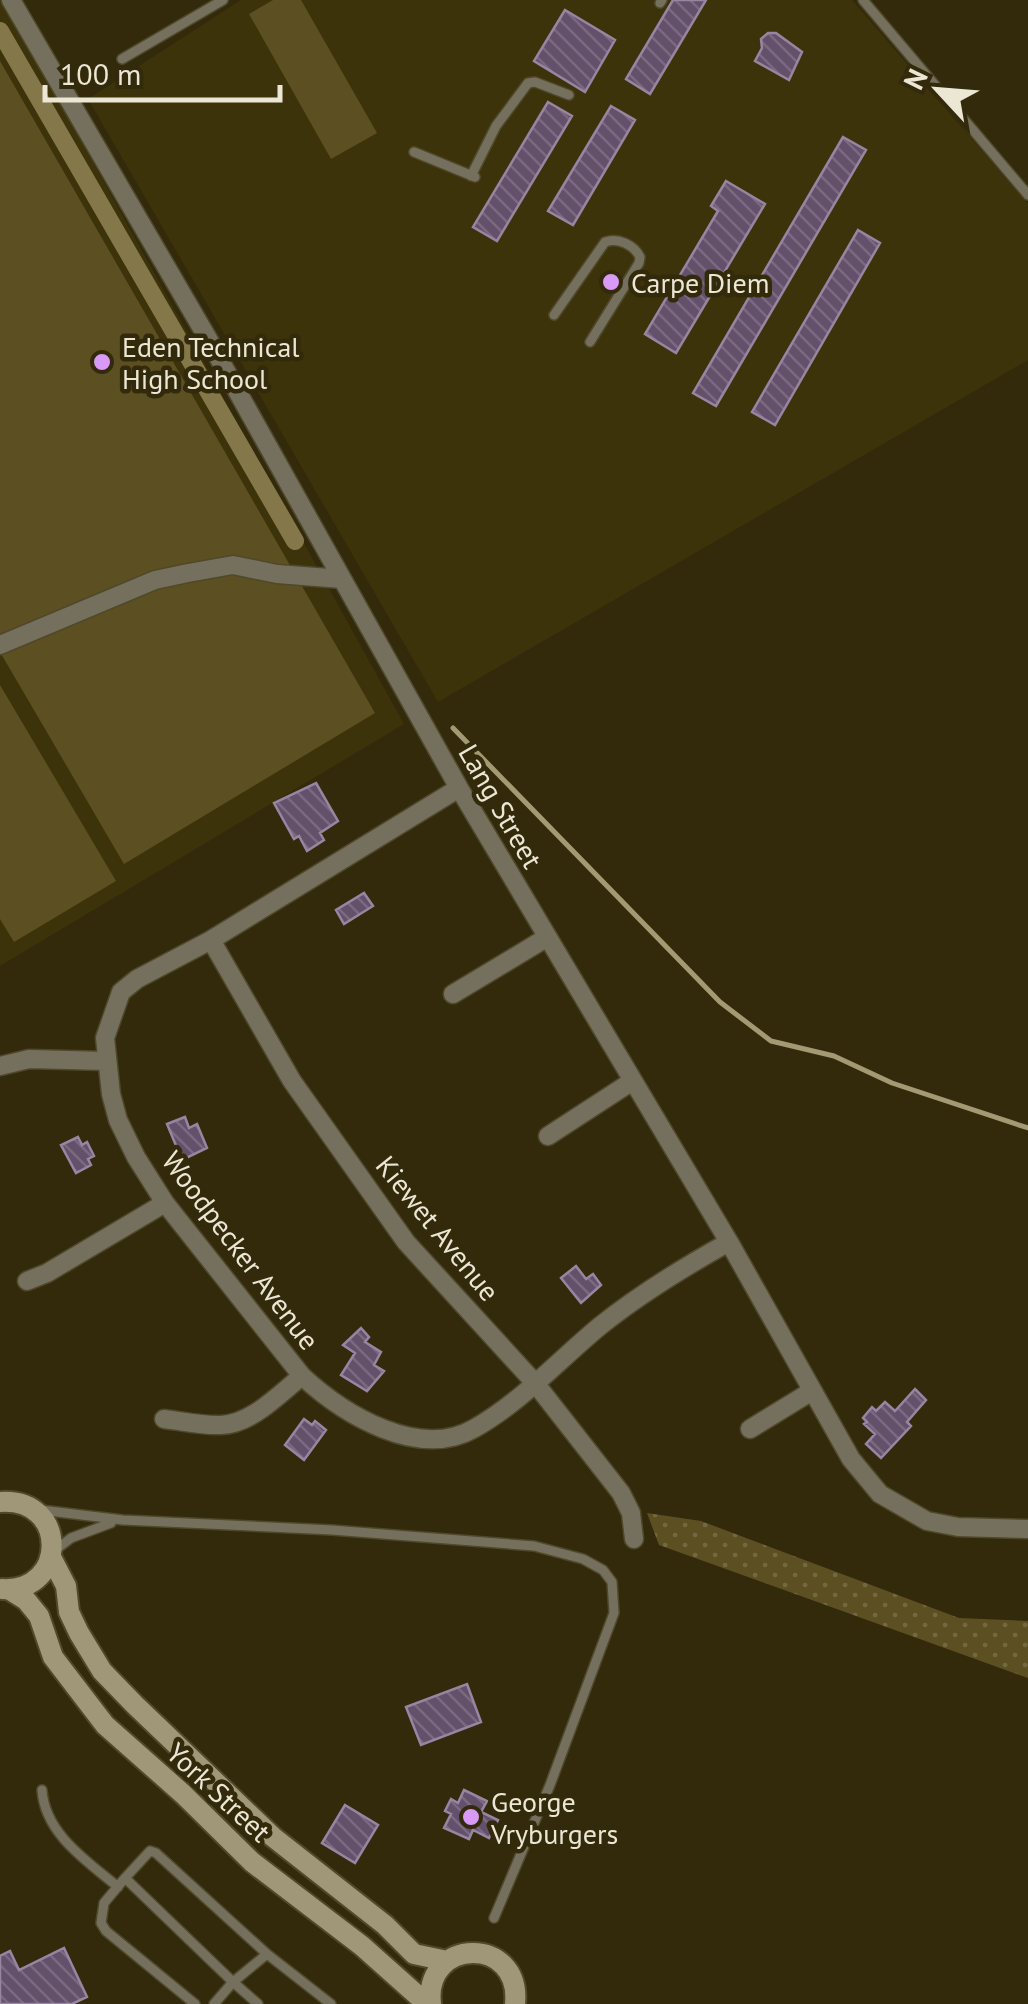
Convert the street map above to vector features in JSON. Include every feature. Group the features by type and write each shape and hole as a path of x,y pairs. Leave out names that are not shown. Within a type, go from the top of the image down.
{"main road":[{"path":"0,1501 33,1508"},
{"name":"York Street","path":"33,1508 47,1523 51,1555 66,1586 70,1612 102,1671 273,1837 385,1925 414,1954 447,1961"},
{"name":"York Street","path":"5,1590 36,1580 51,1555"},
{"name":"York Street","path":"5,1590 26,1600 40,1616 54,1657 105,1725 252,1862 362,1946 429,2004"},
{"name":"York Street","path":"429,2004 434,1977 447,1961 466,1952 496,1959 511,1974 518,2001"}],"street":[{"name":"Lang Street","path":"12,0 459,788 729,1242 852,1459 880,1494 927,1522 958,1527 1028,1528"},
{"path":"0,646 155,580 188,573 233,565 342,580"},
{"name":"Woodpecker Avenue","path":"459,788 121,992 105,1038 118,1120 164,1203 302,1376 324,1397 420,1439 473,1430 632,1303 677,1271 729,1242"},
{"path":"453,994 546,938"},
{"name":"Kiewet Avenue","path":"211,940 292,1081 406,1242 534,1382 621,1494 631,1513 634,1538"},
{"path":"0,1066 29,1059 106,1061"},
{"path":"548,1136 631,1082"},
{"path":"28,1280 47,1273 164,1203"},
{"path":"164,1419 220,1425 236,1422 251,1416 302,1376"},
{"path":"750,1429 812,1391"}],"lane":[{"path":"122,58 223,0"},
{"path":"863,0 1028,195"},
{"path":"414,152 473,176 496,126 528,84 535,82 569,95"},
{"path":"554,315 604,242 619,240 633,248 640,257 639,263 590,342"},
{"path":"33,1508 124,1520 332,1530 534,1546 583,1559 603,1570 612,1582 614,1612 550,1785 494,1918"},
{"path":"51,1555 71,1538 124,1520"},
{"path":"42,1790 43,1808 72,1848 122,1882 258,2004"},
{"path":"195,2004 106,1931 100,1916 104,1904 150,1851 267,1954 331,2004"},
{"path":"214,2004 267,1954"}],"shaded area":[{"name":"Eden Technical High School","path":"0,0 404,724 0,966"},
{"name":"Carpe Diem","path":"241,0 852,0 1028,204 1028,360 438,702 88,99"},
{"path":"273,0 301,0 377,133 331,159 249,14"},
{"name":"Eden Technical High School","path":"0,61 375,713 124,864 0,652"},
{"path":"0,685 116,881 14,942 0,919"},
{"path":"647,1513 701,1521 959,1618 1028,1621 1028,1678 659,1545"}],"building":[{"path":"673,0 706,0 650,94 626,79"},
{"path":"565,10 615,40 585,92 534,61"},
{"path":"776,33 802,52 789,80 755,61 762,48 761,39"},
{"path":"548,102 572,116 497,241 473,227"},
{"path":"611,106 635,120 573,225 548,211"},
{"path":"843,137 866,150 716,406 693,393"},
{"path":"726,181 765,204 676,353 645,334 718,211 711,206"},
{"path":"858,230 880,243 775,425 752,412"},
{"path":"316,783 338,821 320,833 324,840 307,851 299,836 294,839 274,803"},
{"path":"364,893 373,906 344,924 336,910"},
{"path":"185,1117 189,1128 197,1124 207,1148 182,1160 167,1124"},
{"path":"78,1137 82,1145 87,1142 94,1156 88,1159 91,1165 76,1173 61,1145"},
{"path":"576,1266 586,1279 593,1274 601,1285 581,1303 561,1278"},
{"path":"361,1328 369,1337 365,1342 381,1352 374,1365 384,1371 367,1391 341,1375 355,1353 343,1345"},
{"path":"915,1389 926,1400 907,1422 911,1426 881,1458 866,1444 875,1434 863,1418 872,1407 876,1411 885,1402 895,1411"},
{"path":"304,1419 312,1425 315,1421 326,1430 304,1460 285,1445"},
{"path":"467,1684 481,1722 421,1745 406,1707"},
{"name":"George Vryburgers","path":"464,1790 487,1801 481,1812 498,1820 489,1838 473,1830 469,1839 444,1828 451,1814 445,1811 451,1799 458,1803"},
{"path":"345,1805 378,1825 355,1863 322,1843"},
{"path":"64,1948 87,1997 72,2004 0,2004 0,1956 10,1951 19,1970"}],"waterway":[{"path":"0,31 295,541"},
{"path":"453,728 720,1002 771,1041 834,1056 892,1083 1028,1128"}],"place":[{"name":"Carpe Diem","path":"611,282"},
{"name":"Eden Technical High School","path":"102,362"},
{"name":"George Vryburgers","path":"471,1817"}]}
